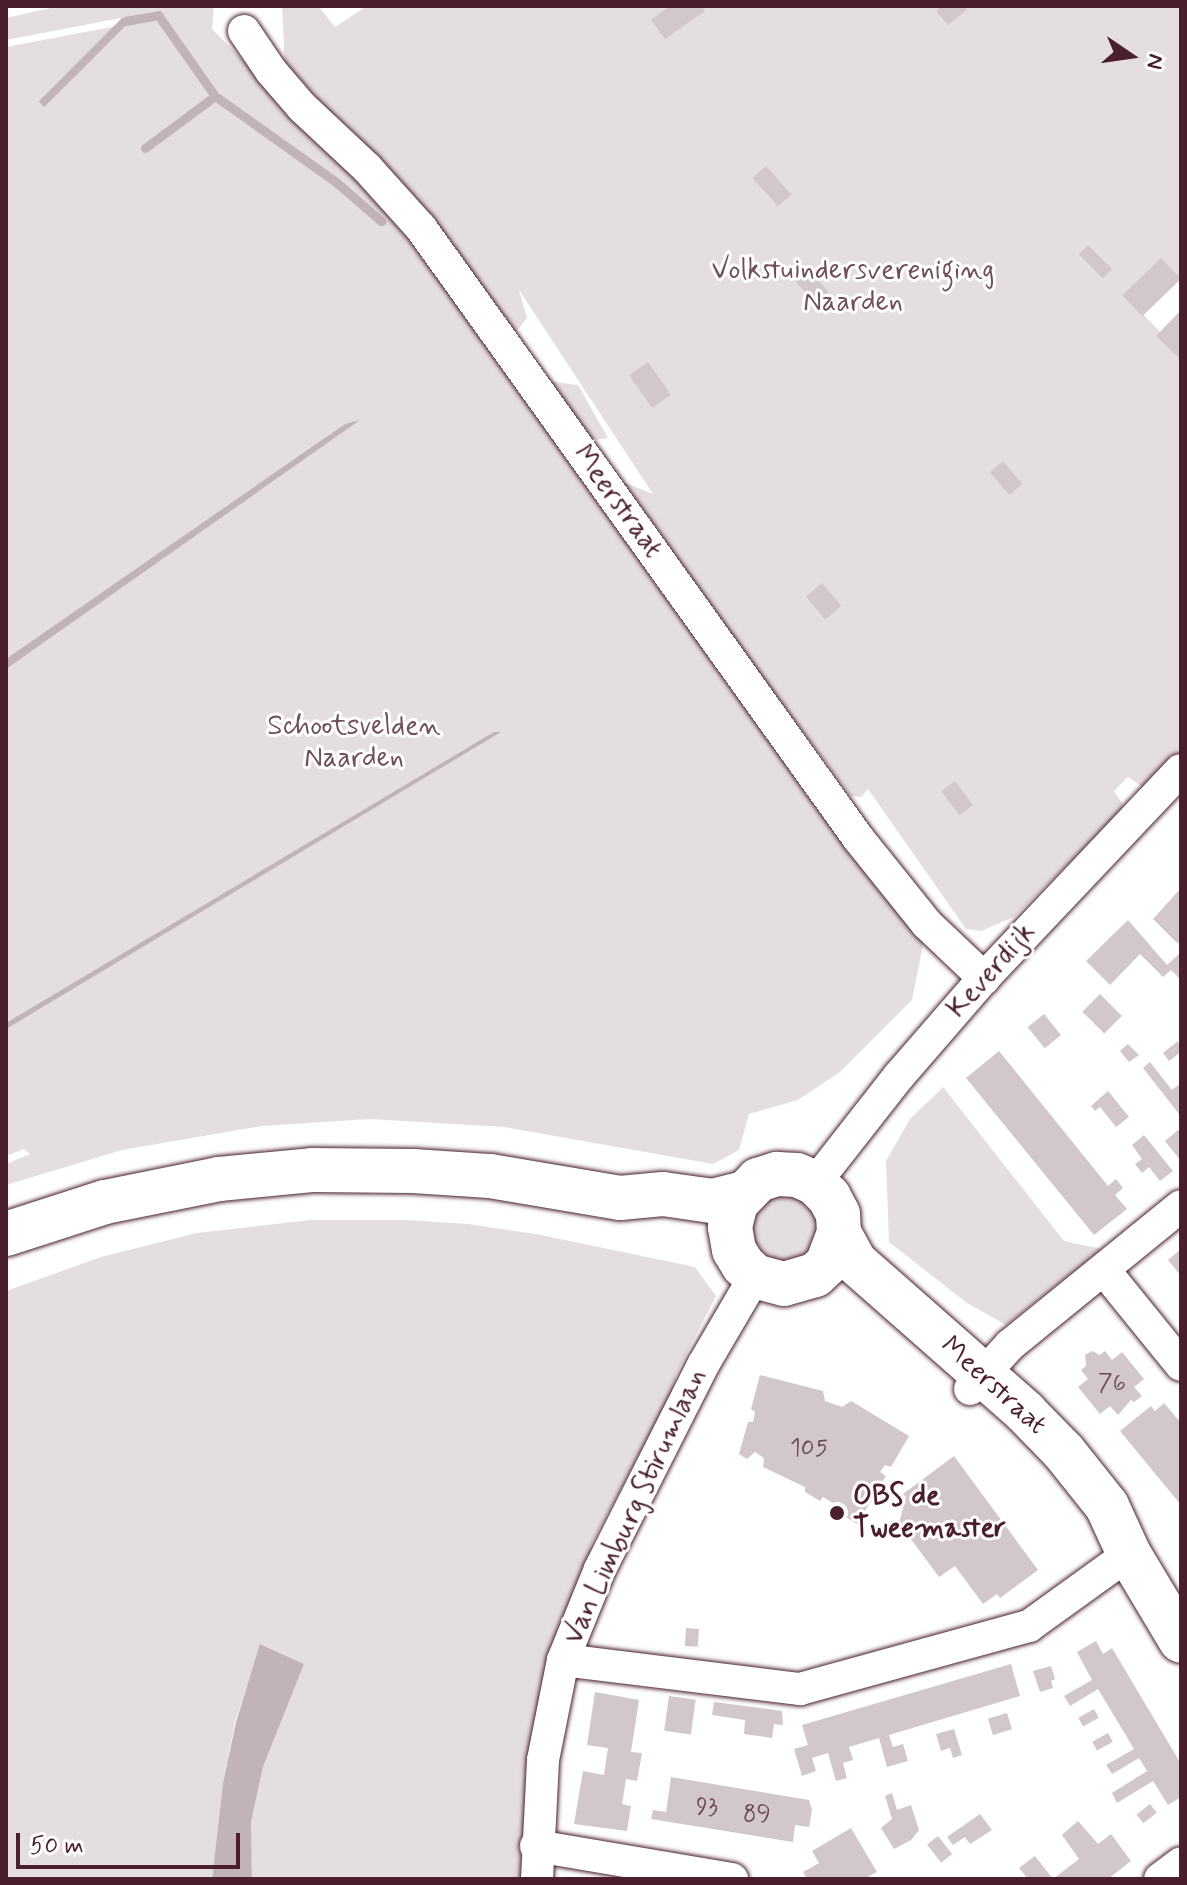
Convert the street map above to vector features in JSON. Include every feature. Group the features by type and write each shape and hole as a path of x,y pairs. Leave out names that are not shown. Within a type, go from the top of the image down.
{"street":[{"name":"Meerstraat","path":"244,31 302,107 367,168 421,228 858,838 927,924 984,978"},
{"name":"Keverdijk","path":"815,1183 899,1076 984,978 1181,770"},
{"path":"6,1234 105,1202 219,1179 312,1170 413,1171 490,1176 620,1198 722,1237 745,1263 784,1284 799,1282 827,1264 839,1233 838,1214 829,1197 815,1183 797,1175 777,1174 758,1180 743,1193 732,1214 745,1263"},
{"path":"620,1198 663,1194 712,1201 743,1193"},
{"path":"975,1383 1010,1345 1181,1206"},
{"name":"Meerstraat","path":"839,1233 846,1250 867,1275 975,1383 1129,1554 1181,1641"},
{"name":"Van Limburg Stirumlaan","path":"537,1879 536,1846 543,1760 563,1660 600,1569 703,1365 745,1263"},
{"path":"1104,1270 1181,1365"},
{"name":"Meerstraat","path":"799,1282 821,1283 849,1293 975,1383"},
{"path":"563,1660 800,1689 1029,1626 1129,1554"},
{"path":"536,1846 732,1879"},
{"path":"1160,1879 1181,1863"}],"green space":[{"name":"Schootsvelden Naarden","path":"60,6 214,6 212,29 378,196 546,381 578,385 608,438 568,444 925,935 912,1000 840,1072 798,1100 749,1114 739,1150 713,1164 504,1127 370,1119 262,1126 122,1150 6,1185 6,1164 30,1154 24,1149 6,1156 6,47 127,24 121,18 6,40 6,18"},
{"name":"Volkstuindersvereniging Naarden","path":"282,6 318,6 335,27 367,6 1181,6 1181,275 1142,313 1181,353 1181,752 1145,788 1128,777 1114,791 1125,808 1014,917 981,931 966,929 868,789 861,797 851,796 613,478 653,494 519,290 527,318 511,338 285,66"},
{"path":"943,1087 1064,1241 1102,1249 1006,1325 967,1303 889,1242 886,1161 910,1119"},
{"path":"776,1193 800,1194 821,1223 807,1256 784,1263 772,1260 754,1243 751,1219"},
{"path":"310,1220 406,1220 468,1224 536,1234 695,1267 716,1296 676,1374 671,1394 590,1547 591,1563 529,1879 252,1879 251,1822 263,1767 304,1664 261,1644 235,1722 223,1783 212,1879 6,1879 6,1291 101,1257 197,1233"}],"shaded area":[{"path":"122,18 128,24 44,107 39,101"},
{"path":"360,420 6,669 6,659 345,424"},
{"path":"494,732 501,732 6,1029 6,1023"},
{"path":"260,1644 304,1664 263,1767 251,1822 252,1879 212,1879 223,1783 236,1722"}],"building":[{"path":"670,6 701,6 705,11 665,39 651,20"},
{"path":"942,6 964,6 967,10 948,25 936,11"},
{"path":"766,166 791,194 778,206 753,178"},
{"path":"1088,245 1112,269 1103,278 1079,254"},
{"path":"1161,258 1181,279 1142,316 1122,296"},
{"path":"806,266 829,292 815,304 792,278"},
{"path":"1181,310 1181,360 1156,336"},
{"path":"648,362 671,395 652,408 629,375"},
{"path":"1003,461 1022,484 1009,495 990,472"},
{"path":"822,583 841,606 825,619 806,596"},
{"path":"955,781 973,805 959,815 941,791"},
{"path":"1181,888 1181,942 1177,943 1153,919"},
{"path":"1128,920 1167,965 1181,952 1181,980 1171,970 1163,977 1140,954 1110,985 1086,961"},
{"path":"1100,994 1122,1016 1104,1034 1082,1012"},
{"path":"1044,1014 1061,1035 1045,1048 1028,1027"},
{"path":"1178,1041 1181,1052 1169,1061 1163,1053"},
{"path":"1128,1044 1139,1055 1129,1062 1120,1051"},
{"path":"999,1051 1108,1186 1116,1179 1123,1188 1115,1195 1127,1209 1094,1235 966,1078"},
{"path":"1150,1062 1172,1090 1181,1083 1179,1114 1143,1068"},
{"path":"1108,1091 1129,1117 1116,1127 1100,1107 1095,1111 1091,1106"},
{"path":"1178,1130 1181,1134 1181,1161 1165,1141"},
{"path":"1144,1135 1173,1171 1160,1181 1149,1167 1142,1173 1135,1164 1142,1159 1132,1145"},
{"path":"1181,1249 1181,1276 1168,1260"},
{"path":"1092,1351 1100,1355 1105,1351 1112,1360 1122,1352 1144,1379 1134,1387 1142,1396 1134,1402 1131,1400 1118,1415 1110,1406 1100,1414 1078,1387 1088,1379 1081,1370 1086,1366 1085,1355"},
{"path":"760,1375 823,1391 825,1401 842,1407 851,1401 909,1436 891,1467 885,1465 880,1472 886,1476 857,1524 831,1508 833,1503 823,1497 820,1501 805,1492 805,1487 763,1467 764,1458 755,1452 747,1459 739,1454 748,1422 753,1422 755,1412 751,1409"},
{"path":"1164,1403 1181,1423 1181,1505 1120,1431 1151,1406 1155,1411"},
{"path":"954,1456 1038,1570 1000,1598 997,1594 983,1604 955,1566 939,1577 899,1523 906,1497 903,1494"},
{"path":"686,1628 699,1629 698,1647 685,1646"},
{"path":"1096,1641 1103,1654 1112,1648 1181,1764 1181,1797 1168,1805 1153,1781 1117,1803 1112,1793 1147,1771 1139,1758 1112,1774 1106,1765 1134,1749 1098,1689 1070,1706 1064,1696 1092,1680 1077,1652"},
{"path":"1011,1664 1020,1696 889,1735 893,1747 903,1744 908,1761 887,1767 879,1738 849,1747 853,1760 843,1763 847,1778 836,1781 828,1753 812,1758 816,1771 802,1776 794,1749 808,1745 802,1725"},
{"path":"1051,1666 1055,1679 1051,1681 1053,1688 1040,1692 1033,1671"},
{"path":"595,1692 639,1700 631,1752 642,1753 637,1781 626,1779 622,1804 631,1806 627,1831 574,1824 583,1771 604,1775 608,1748 587,1745"},
{"path":"669,1696 696,1700 691,1734 664,1731"},
{"path":"714,1702 782,1711 783,1725 774,1724 772,1738 744,1734 745,1720 712,1715"},
{"path":"1094,1709 1099,1718 1083,1726 1078,1718"},
{"path":"1007,1713 1012,1729 993,1735 988,1719"},
{"path":"954,1729 962,1755 953,1758 950,1748 941,1751 936,1734"},
{"path":"1108,1733 1113,1742 1097,1750 1092,1742"},
{"path":"671,1777 809,1800 812,1810 809,1827 795,1825 793,1842 651,1819 653,1810 666,1812"},
{"path":"892,1793 897,1810 911,1805 919,1830 911,1840 894,1849 881,1828 892,1819 885,1796"},
{"path":"1150,1804 1157,1813 1143,1823 1137,1814"},
{"path":"980,1814 992,1830 970,1844 965,1837 953,1845 947,1837"},
{"path":"1078,1821 1098,1844 1111,1834 1131,1861 1108,1879 1053,1879 1079,1859 1062,1835"},
{"path":"851,1828 877,1872 864,1879 807,1879 803,1872 819,1863 812,1851"},
{"path":"938,1836 952,1854 941,1863 927,1845"},
{"path":"1035,1856 1053,1879 1028,1879 1019,1868"}],"waterway":[{"path":"125,21 158,15 215,96 336,182 381,221"},
{"path":"145,148 215,96"}],"place":[{"name":"OBS de Tweemaster","path":"837,1513"}]}
